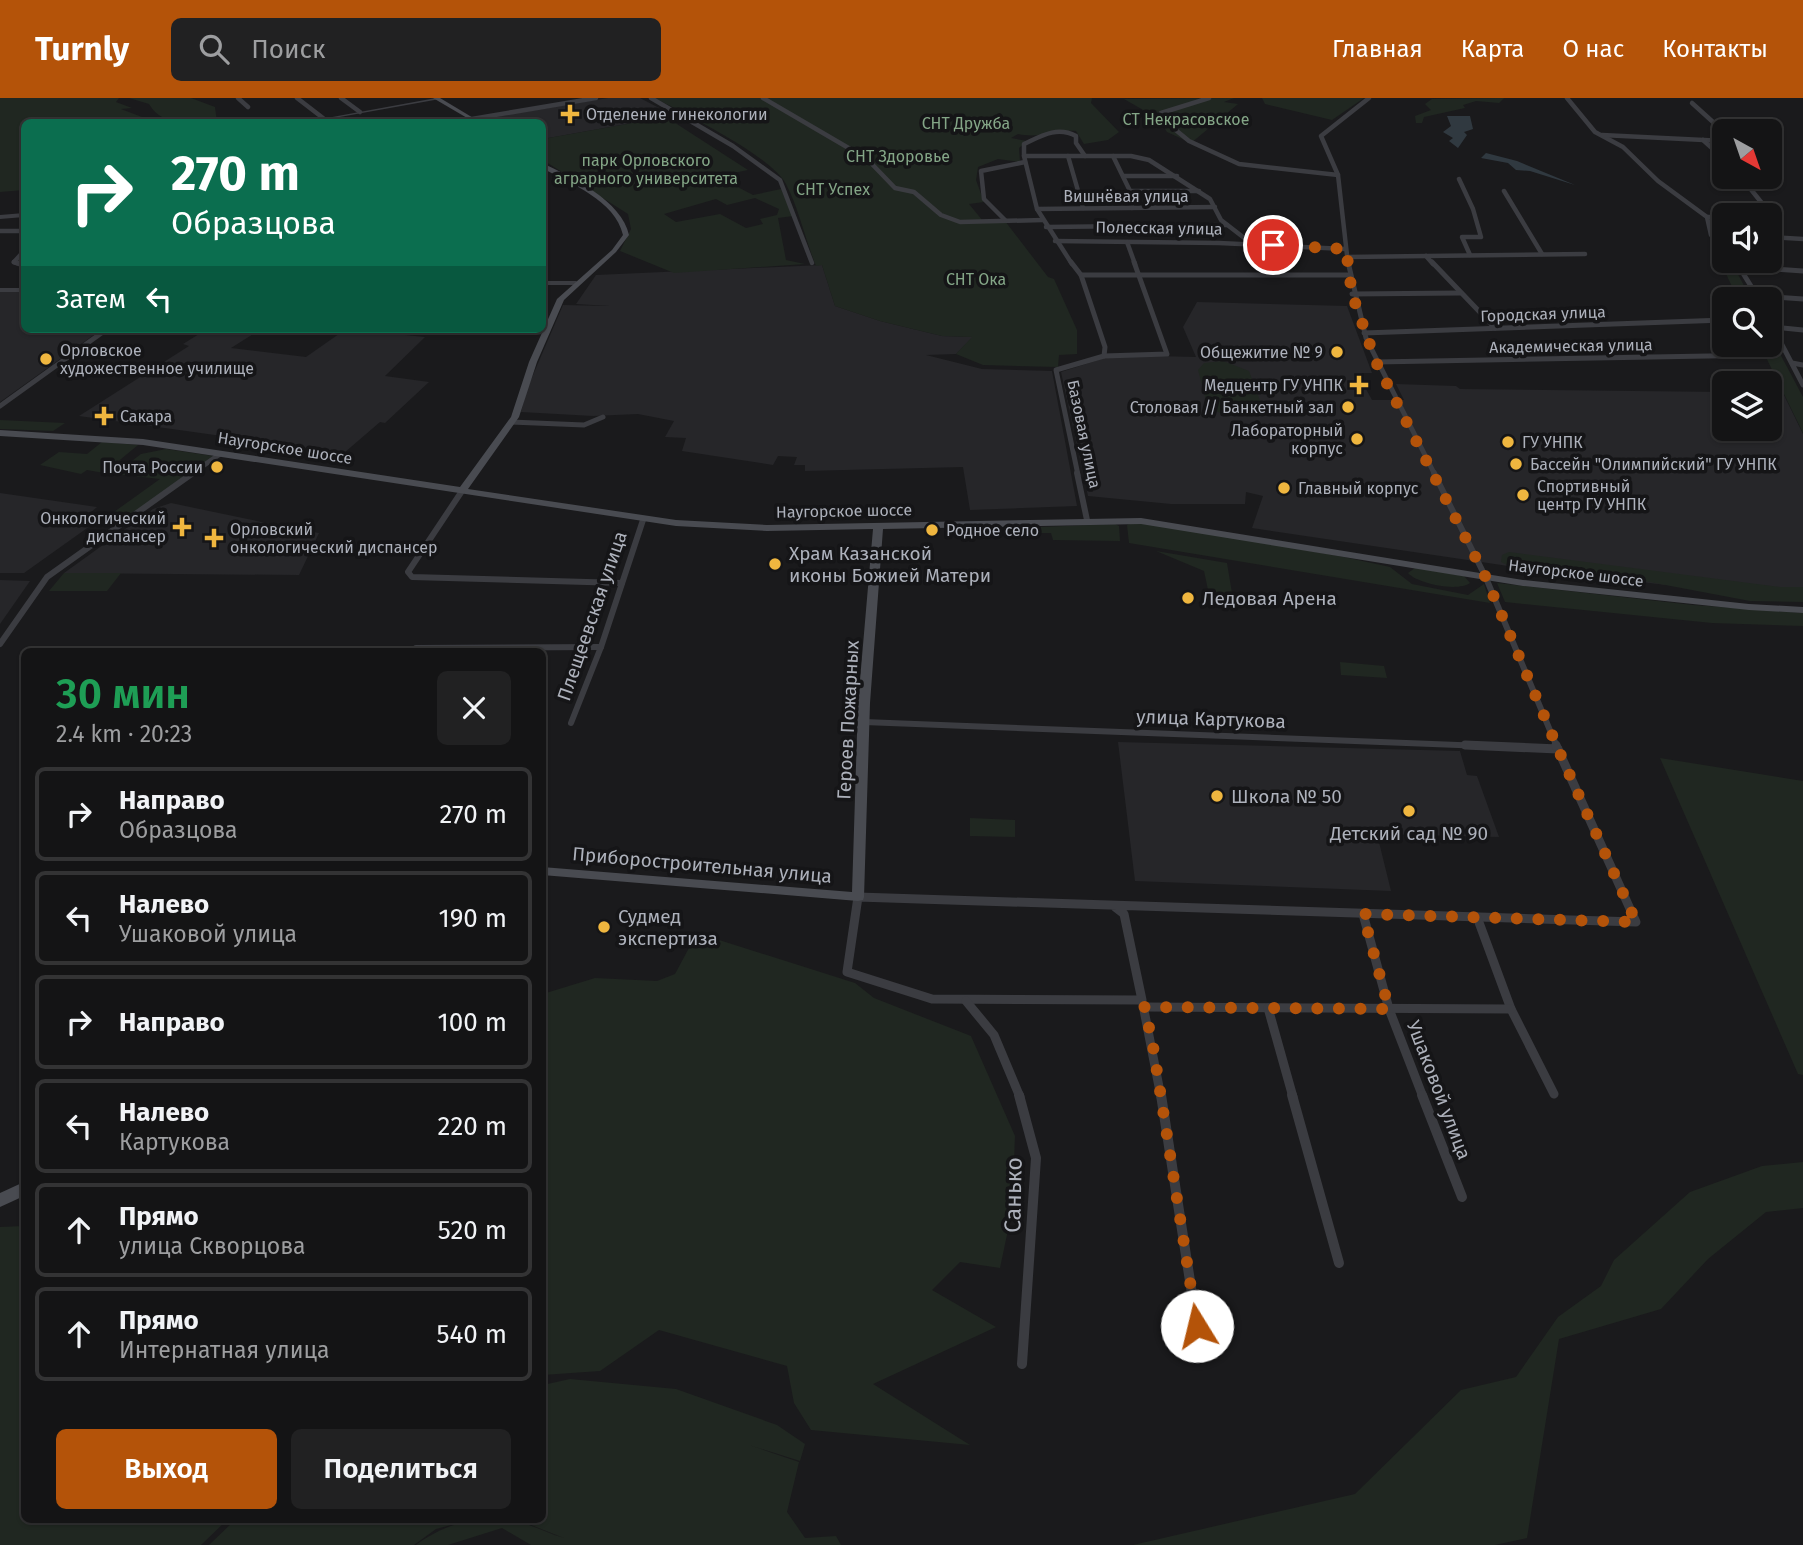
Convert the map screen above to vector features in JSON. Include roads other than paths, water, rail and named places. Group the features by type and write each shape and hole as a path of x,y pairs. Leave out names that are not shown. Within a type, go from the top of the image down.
{"main road":[{"path":"439,98 472,119"},
{"path":"546,168 612,209 621,216 626,230 620,246 561,299 546,332"},
{"path":"462,491 511,422 546,333"},
{"name":"Наугорское шоссе","path":"0,433 104,438 643,520 767,528 1087,520 1161,523 1486,578 1689,601 1803,610"},
{"name":"Героев Пожарных","path":"858,897 863,722 878,526"},
{"name":"Приборостроительная улица","path":"546,872 858,897"},
{"path":"0,1200 21,1190"}],"street":[{"path":"238,98 247,107"},
{"path":"298,98 323,118"},
{"path":"341,98 360,112"},
{"path":"319,119 439,98"},
{"path":"486,119 596,98"},
{"path":"650,98 701,126 780,180 793,209 804,250 812,263"},
{"path":"763,98 870,162 894,188 914,192 941,215 960,222 1043,220"},
{"path":"1209,98 1161,113 1177,119 1166,122 1176,133 1233,158 1239,164 1338,175"},
{"path":"1369,98 1321,134 1325,153 1338,175 1352,294 1376,362 1486,578 1558,749"},
{"path":"1567,98 1600,135 1623,147 1658,180 1707,218 1712,218"},
{"path":"1692,103 1712,121"},
{"path":"1085,156 1076,143 1076,136 1069,132 1056,130 1024,144 1025,162 1037,209 1055,241 1081,275 1105,347 1104,356 1167,354 1127,242"},
{"path":"1600,135 1712,140"},
{"path":"1703,140 1712,148"},
{"path":"1024,156 1113,156 1146,159 1199,191 1215,207 1227,225 1251,244"},
{"path":"1068,156 1083,208"},
{"path":"1113,156 1130,191 1132,208"},
{"path":"1005,220 984,199 981,171 1025,162"},
{"path":"1124,176 1178,176"},
{"path":"1459,178 1473,209 1481,237 1462,237 1470,255"},
{"path":"1752,189 1763,203"},
{"path":"1130,191 1199,191"},
{"path":"1504,191 1542,254"},
{"name":"Вишнёвая улица","path":"1037,209 1215,207"},
{"path":"0,217 21,215"},
{"path":"1707,218 1710,235"},
{"path":"1046,227 1227,225"},
{"path":"1156,227 1161,243"},
{"path":"0,231 21,231"},
{"path":"1782,238 1803,239"},
{"name":"Полесская улица","path":"1055,241 1251,244 1346,249"},
{"path":"21,254 14,262 21,264"},
{"path":"1347,257 1585,254"},
{"path":"1426,256 1496,328"},
{"path":"1782,270 1803,271"},
{"path":"1081,275 1138,272 1349,275"},
{"path":"546,284 576,283"},
{"path":"0,290 21,290"},
{"path":"1352,294 1460,293"},
{"path":"1782,299 1803,299"},
{"name":"Городская улица","path":"1364,333 1712,320"},
{"path":"1782,328 1803,330"},
{"path":"0,406 101,333"},
{"path":"1782,345 1803,385"},
{"name":"Базовая улица","path":"1087,520 1056,370 1104,356"},
{"name":"Академическая улица","path":"1376,362 1712,356"},
{"path":"1792,363 1803,365"},
{"path":"511,422 584,425 603,417"},
{"path":"0,644 47,577 220,454"},
{"path":"462,491 408,572 416,578 622,583"},
{"name":"Плещеевская улица","path":"571,723 601,647 643,520"},
{"path":"416,648 601,647"},
{"name":"улица Картукова","path":"863,722 1558,749"},
{"name":"Приборостроительная улица","path":"858,897 1636,922 1558,749"},
{"path":"858,897 847,972 932,999 1143,1003 1268,1009 1511,1009"},
{"path":"1115,907 1124,914 1152,1040 1197,1326"},
{"name":"Ушаковой улица","path":"1363,914 1389,1009 1462,1197"},
{"path":"1477,917 1511,1009 1554,1094"},
{"name":"Санько","path":"966,1001 994,1035 1018,1090 1036,1158 1022,1364"},
{"path":"1268,1009 1339,1263"}],"place":[{"name":"Отделение гинекологии","path":"570,114"},
{"name":"Общежитие № 9","path":"1337,352"},
{"name":"Орловское художественное училище","path":"46,359"},
{"name":"Медцентр ГУ УНПК","path":"1359,385"},
{"name":"Столовая // Банкетный зал","path":"1348,407"},
{"name":"Сакара","path":"104,416"},
{"name":"Лабораторный корпус","path":"1357,439"},
{"name":"ГУ УНПК","path":"1508,442"},
{"name":"Бассейн \"Олимпийский\" ГУ УНПК","path":"1516,464"},
{"name":"Почта России","path":"217,467"},
{"name":"Главный корпус","path":"1284,488"},
{"name":"Спортивный центр ГУ УНПК","path":"1523,495"},
{"name":"Онкологический диспансер","path":"182,527"},
{"name":"Родное село","path":"932,530"},
{"name":"Орловский онкологический диспансер","path":"214,538"},
{"name":"Храм Казанской иконы Божией Матери","path":"775,564"},
{"name":"Ледовая Арена","path":"1188,598"},
{"name":"Школа № 50","path":"1217,796"},
{"name":"Детский сад № 90","path":"1409,811"},
{"name":"Судмед экспертиза","path":"604,927"}],"park label":[{"name":"СТ Некрасовское","path":"1186,119"},
{"name":"СНТ Дружба","path":"966,123"},
{"name":"СНТ Здоровье","path":"898,156"},
{"name":"парк Орловского аграрного университета","path":"646,169"},
{"name":"СНТ Успех","path":"833,189"},
{"name":"СНТ Ока","path":"976,279"}]}
